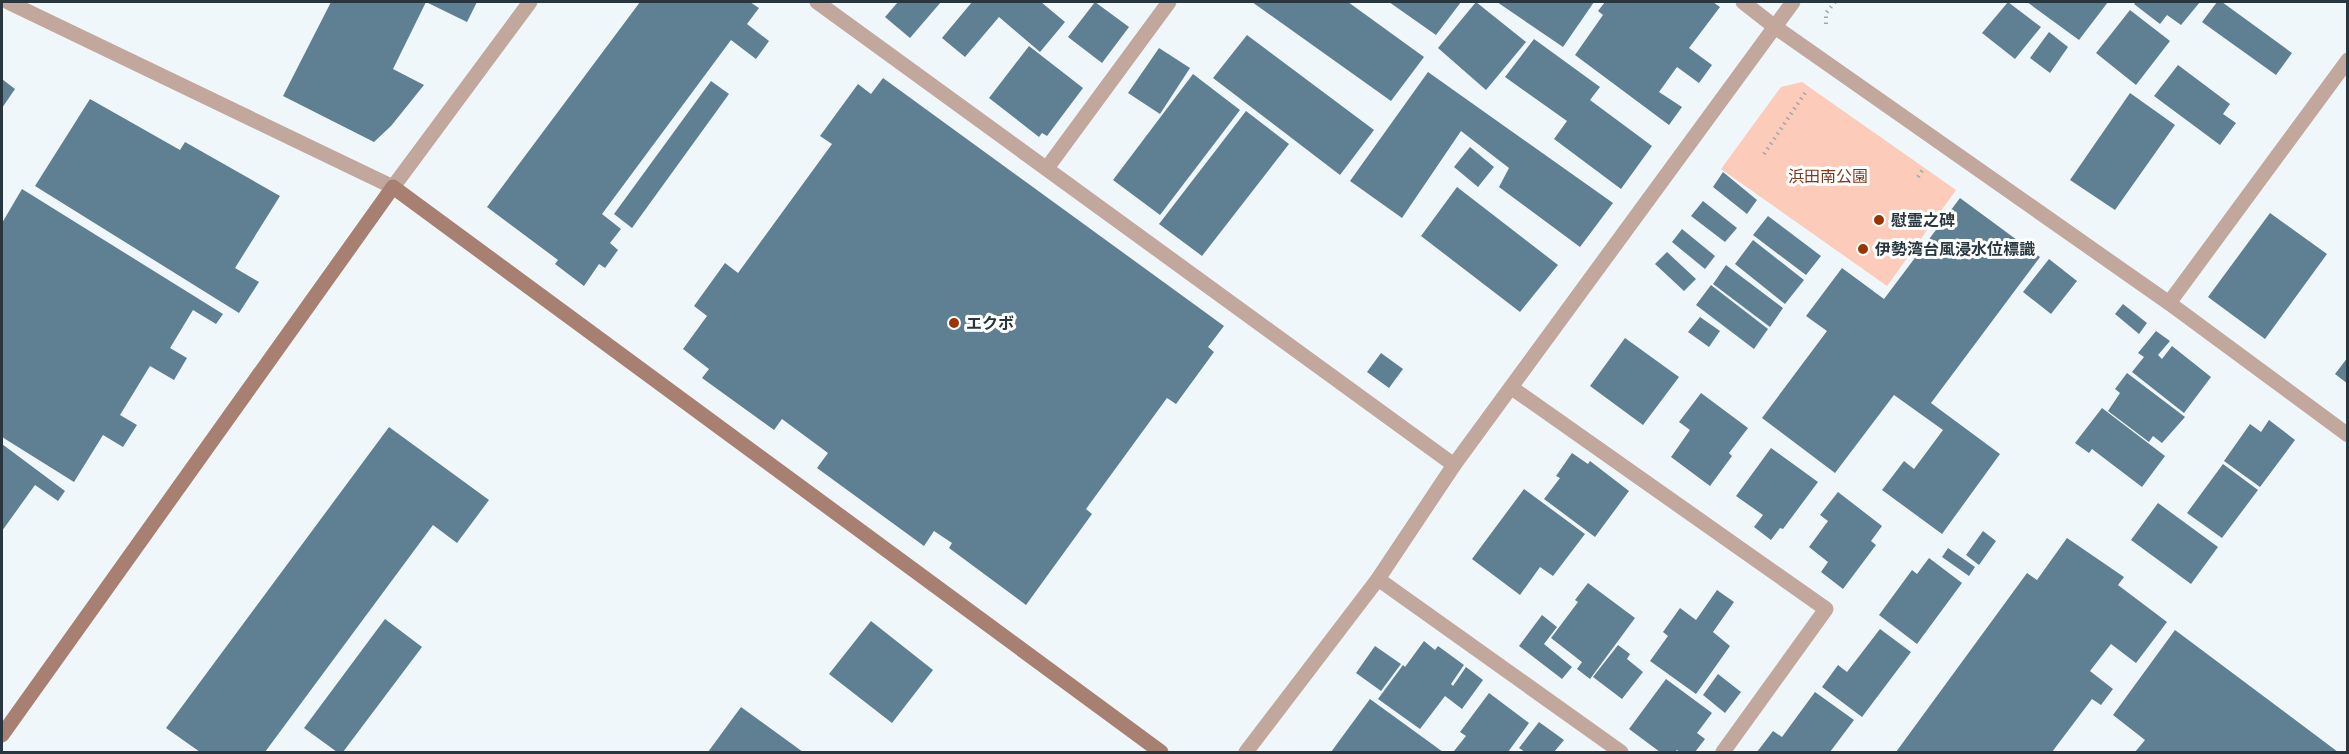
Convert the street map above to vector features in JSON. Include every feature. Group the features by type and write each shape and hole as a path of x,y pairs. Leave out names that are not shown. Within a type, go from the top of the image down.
{"street":[{"path":"8,2 393,187 1161,753"},
{"path":"2,735 393,187 530,2"},
{"path":"817,2 1454,465"},
{"path":"1047,168 1169,2"},
{"path":"1743,2 1775,27 2169,303 2348,435"},
{"path":"1246,753 1378,579 1454,465 1793,2"},
{"path":"2169,303 2348,60"},
{"path":"1512,388 1826,609 1724,753"},
{"path":"1378,579 1621,753"}],"path":[{"path":"1826,14 1835,2"},
{"path":"1764,154 1812,82"}],"green space":[{"name":"浜田南公園","path":"1802,82 1956,190 1887,286 1721,169 1781,87"}],"building":[{"path":"331,2 426,2 393,69 424,85 391,126 374,142 283,96"},
{"path":"426,2 477,2 467,22"},
{"path":"640,2 750,2 759,8 747,24 769,41 756,59 731,40 602,214 621,229 610,243 618,250 605,268 599,264 584,286 555,264 558,260 487,207"},
{"path":"898,2 941,2 910,38 885,17"},
{"path":"972,2 1041,2 1065,22 1040,52 999,17 965,57 942,38"},
{"path":"1095,2 1129,27 1102,63 1068,37"},
{"path":"1252,2 1348,2 1424,57 1391,101"},
{"path":"1389,2 1461,2 1436,35"},
{"path":"1476,2 1526,42 1486,90 1438,48"},
{"path":"1497,2 1594,2 1563,47"},
{"path":"1605,2 1713,2 1720,7 1689,48 1712,65 1699,83 1677,67 1659,92 1682,107 1669,125 1575,55 1603,15 1598,11"},
{"path":"2008,2 2041,27 2015,59 1982,33"},
{"path":"2027,2 2108,2 2079,40"},
{"path":"2136,2 2200,2 2181,25 2167,15 2160,24 2134,4"},
{"path":"2217,2 2222,2 2292,53 2276,75 2202,22"},
{"path":"2130,10 2170,41 2136,85 2096,53"},
{"path":"2049,32 2068,47 2050,73 2030,58"},
{"path":"1247,35 1374,130 1340,175 1213,78"},
{"path":"1534,39 1600,87 1590,100 1652,146 1621,189 1554,139 1567,121 1505,77"},
{"path":"1029,46 1083,88 1047,136 1042,133 1039,137 989,98"},
{"path":"1159,48 1190,68 1160,114 1128,93"},
{"path":"2178,65 2230,104 2223,114 2236,123 2220,145 2154,96"},
{"path":"1428,72 1613,203 1580,247 1499,187 1509,168 1461,131 1402,218 1350,181"},
{"path":"1193,74 1240,110 1160,215 1113,180"},
{"path":"883,78 1224,326 1208,347 1214,352 1176,404 1167,398 1086,509 1092,514 1026,605 949,548 952,543 934,531 924,546 817,468 828,453 782,419 774,430 702,378 709,369 683,349 707,316 694,306 725,263 738,273 832,144 820,136 858,84 871,94"},
{"path":"2,79 15,89 2,108"},
{"path":"711,81 729,94 632,228 614,214"},
{"path":"2130,93 2175,125 2115,210 2070,180"},
{"path":"90,99 180,150 185,142 280,196 235,268 259,282 239,313 35,186"},
{"path":"1246,111 1289,144 1202,256 1159,224"},
{"path":"1470,147 1494,167 1478,187 1454,167"},
{"path":"1723,172 1757,200 1747,214 1713,187"},
{"path":"1457,187 1558,265 1520,312 1421,236"},
{"path":"22,189 223,314 216,324 193,310 170,348 187,358 174,380 150,366 120,415 137,425 123,447 103,435 74,482 2,437 2,223"},
{"path":"1960,198 2040,257 1931,403 2000,454 1942,534 1882,490 1904,461 1914,469 1943,430 1894,395 1835,473 1762,418 1827,331 1806,316 1842,268 1884,299"},
{"path":"1703,201 1737,228 1725,242 1691,216"},
{"path":"2270,213 2327,254 2265,339 2208,297"},
{"path":"1768,216 1821,256 1806,275 1753,235"},
{"path":"1682,229 1715,256 1705,269 1672,242"},
{"path":"1753,240 1804,280 1785,304 1735,264"},
{"path":"1667,252 1696,279 1684,291 1655,264"},
{"path":"2049,259 2077,281 2051,314 2023,292"},
{"path":"1726,265 1783,308 1770,327 1713,284"},
{"path":"1711,285 1768,329 1754,349 1696,305"},
{"path":"2123,304 2147,323 2139,334 2115,314"},
{"path":"1700,317 1720,331 1709,347 1688,332"},
{"path":"2156,331 2170,341 2158,355 2162,359 2172,346 2211,377 2184,413 2132,372 2144,357 2138,353"},
{"path":"1625,338 1679,377 1643,425 1590,386"},
{"path":"1381,353 1403,369 1389,388 1367,372"},
{"path":"2348,357 2348,384 2335,374"},
{"path":"2127,373 2185,417 2162,443 2153,436 2149,442 2108,411 2120,393 2115,389"},
{"path":"1701,393 1748,428 1729,453 1732,456 1710,486 1671,457 1690,430 1679,422"},
{"path":"2102,408 2165,456 2142,487 2092,449 2089,453 2075,443"},
{"path":"2269,420 2295,440 2260,487 2224,461 2250,424 2261,432"},
{"path":"389,427 489,500 457,543 433,525 265,752 200,752 166,728"},
{"path":"2,444 65,491 58,501 35,485 2,531"},
{"path":"1771,448 1818,482 1783,529 1780,528 1771,540 1754,527 1763,515 1736,496"},
{"path":"1572,453 1588,464 1590,461 1629,491 1595,537 1544,499 1560,478 1556,476"},
{"path":"2223,464 2258,490 2222,538 2187,513"},
{"path":"1524,489 1585,534 1553,576 1540,567 1520,595 1472,559"},
{"path":"1838,492 1882,526 1871,541 1876,545 1843,589 1821,572 1828,562 1809,547 1828,521 1820,515"},
{"path":"2158,503 2218,547 2191,584 2131,540"},
{"path":"1983,531 1996,541 1979,565 1966,555"},
{"path":"2067,538 2124,577 2118,585 2167,622 2136,663 2111,644 2090,671 2113,689 2101,705 2092,699 2052,752 1896,752 2027,573 2037,580"},
{"path":"1948,548 1975,567 1969,576 1942,557"},
{"path":"1929,558 1962,583 1917,644 1879,615 1912,570 1917,574"},
{"path":"1588,583 1635,618 1590,679 1577,669 1582,662 1551,638 1578,602 1575,600"},
{"path":"1717,590 1734,602 1713,632 1730,646 1696,694 1650,661 1668,636 1663,632 1680,608 1696,620"},
{"path":"1542,615 1557,627 1544,644 1572,667 1562,679 1519,646"},
{"path":"385,619 422,647 343,752 337,752 304,728"},
{"path":"871,621 933,670 892,723 829,674"},
{"path":"1880,629 1911,652 1862,717 1822,687 1838,665 1847,672"},
{"path":"2175,630 2338,752 2135,752 2145,740 2113,715"},
{"path":"1424,641 1435,650 1438,646 1464,665 1451,684 1453,686 1466,667 1483,680 1462,709 1445,696 1420,729 1378,699"},
{"path":"1618,645 1630,654 1627,659 1643,672 1622,699 1593,677"},
{"path":"1375,646 1401,664 1381,691 1356,673"},
{"path":"1718,674 1741,692 1725,713 1703,695"},
{"path":"1666,679 1712,713 1697,733 1705,739 1695,752 1677,750 1660,752 1629,729"},
{"path":"1815,692 1854,720 1830,752 1757,752 1773,731 1782,737"},
{"path":"1489,693 1529,723 1508,752 1454,751 1466,736 1460,732"},
{"path":"1370,699 1443,752 1331,752"},
{"path":"741,707 803,752 708,752"},
{"path":"1539,722 1564,740 1554,752 1525,752 1519,748"}],"place":[{"name":"慰霊之碑","path":"1879,220"},
{"name":"伊勢湾台風浸水位標識","path":"1863,249"},
{"name":"エクボ","path":"954,323"}]}
